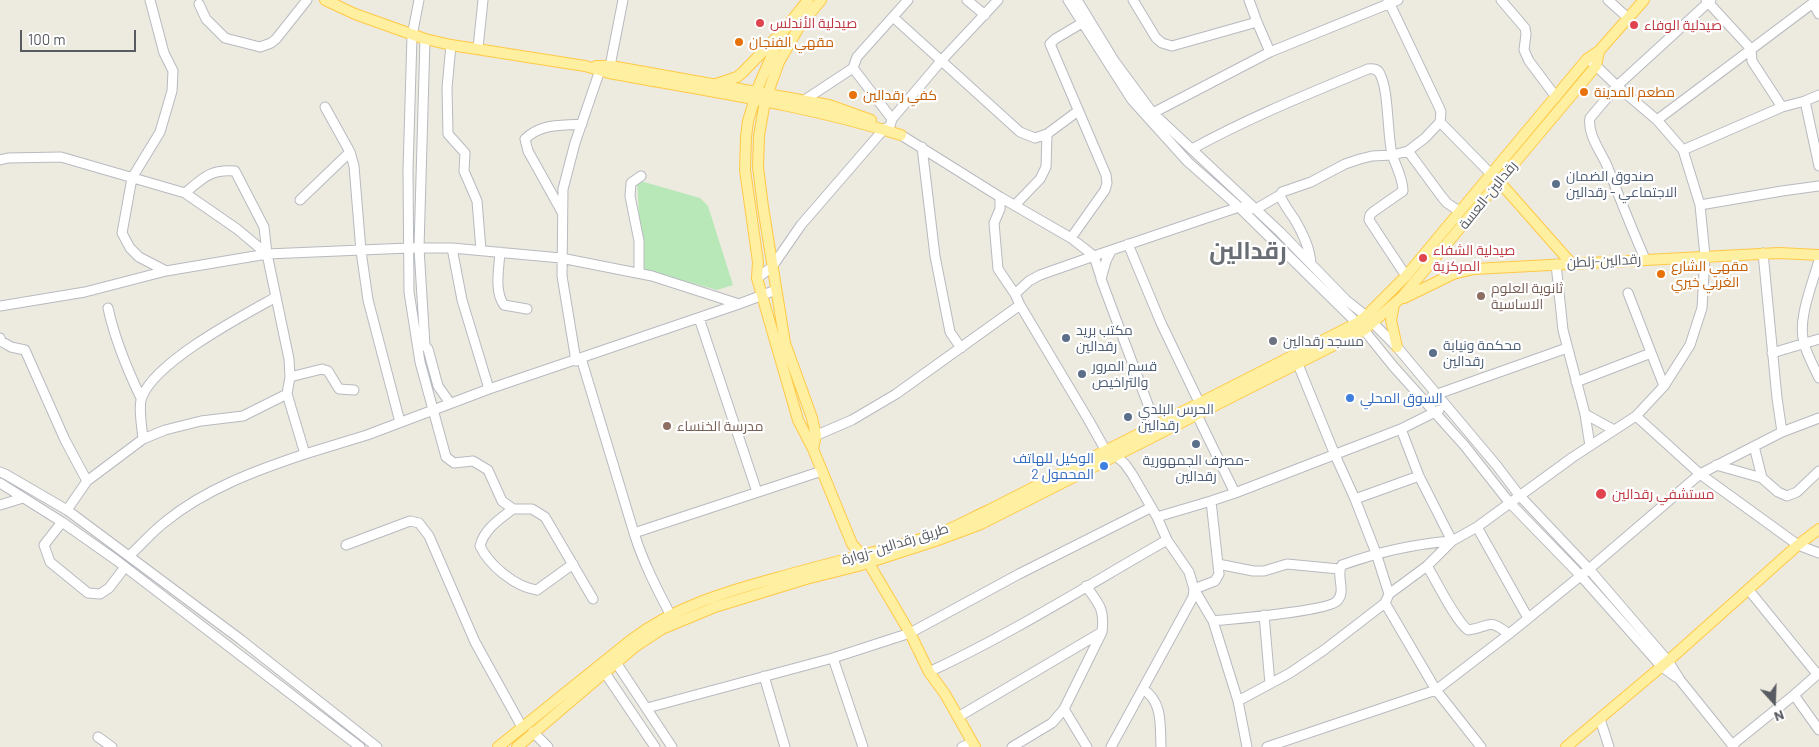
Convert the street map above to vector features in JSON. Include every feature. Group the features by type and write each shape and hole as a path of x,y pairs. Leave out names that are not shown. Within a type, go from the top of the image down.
{"main road":[{"path":"325,0 354,14 412,36 451,45 761,96 829,105 889,125 901,135"},
{"path":"713,84 737,77 742,73 781,34 808,0"},
{"path":"821,0 788,44 773,78 761,96 748,122 745,170 758,262 757,278 763,293 773,339 798,420 812,441 822,471 852,544 864,559 910,633 929,672 945,694 974,745"},
{"name":"رقدالين-العسة","path":"1365,323 1395,304 1500,181 1599,51 1644,0"},
{"path":"781,34 761,96 758,167 785,344 812,418 812,441"},
{"name":"رقدالين-العسة","path":"1365,323 1556,96 1592,62"},
{"path":"607,70 713,84 889,125"},
{"path":"773,78 777,89 787,98"},
{"path":"1491,174 1500,181 1571,263"},
{"path":"1482,185 1490,193"},
{"name":"رقدالين-زلطن","path":"1395,304 1464,270 1705,256 1799,253 1819,255"},
{"path":"1395,304 1391,326 1397,347"},
{"name":"طريق رقدالين -زوارة","path":"615,659 650,636 682,620 745,597 936,534 1110,453 1197,415 1296,359 1365,323"},
{"name":"طريق رقدالين -زوارة","path":"1110,453 1199,402 1296,359"},
{"path":"1566,747 1665,664 1798,545 1819,529"},
{"name":"طريق رقدالين -زوارة","path":"517,747 615,659 647,627 670,614 717,595 864,559"},
{"name":"طريق رقدالين -زوارة","path":"498,747 522,727 603,669"}],"street":[{"path":"150,0 164,53 173,71 172,91 160,132 132,178 122,233 130,248 139,257 166,271"},
{"path":"199,4 206,19 225,38 260,47 276,39 307,0"},
{"path":"419,0 412,36 408,170 409,292 417,348 446,457 454,463 473,461 488,470 502,501 513,509 532,509 545,517 593,599"},
{"path":"478,48 483,0"},
{"path":"623,0 607,70 582,124 562,190 562,276 578,359 634,533 648,570 670,614"},
{"path":"803,101 853,68 858,57 908,0"},
{"path":"968,0 985,15"},
{"path":"757,278 772,266 801,225 889,125 941,61 998,0"},
{"path":"1068,0 1132,100 1192,149 1256,209 1346,300 1365,323 1393,366 1464,445 1509,502 1680,680 1733,746 1818,674 1748,589"},
{"path":"1077,0 1149,114 1188,162 1365,323 1397,347 1519,495 1589,569 1665,664"},
{"path":"1133,0 1156,38 1162,43 1172,46 1257,22"},
{"path":"1249,0 1270,52"},
{"path":"1501,0 1525,28 1524,50 1529,61 1556,96"},
{"path":"1608,0 1628,18"},
{"path":"1015,294 1040,274 1239,207 1256,209 1282,192 1311,182 1345,164 1372,156 1392,155 1408,150 1425,138 1440,122 1442,112 1392,1 1270,52 1149,114"},
{"path":"1645,259 1593,137 1589,123 1590,118 1616,86 1708,1 1751,49 1752,62 1782,107"},
{"path":"1657,120 1815,2 1819,14"},
{"path":"893,17 1020,132 1035,138 1047,134 1078,111"},
{"path":"1072,238 1105,190 1107,183 1106,176 1050,44 1082,22"},
{"path":"425,39 419,248 425,346 428,350 438,386 450,403"},
{"path":"451,45 447,88 448,134 465,153 464,171 477,201 481,250"},
{"path":"1238,700 1290,673 1324,650 1427,566 1452,541 1477,527 1519,495 1636,416 1664,386 1690,345 1702,308 1705,256 1700,205 1683,150 1657,120 1616,86 1592,62"},
{"path":"853,68 889,125"},
{"path":"1192,149 1296,99 1374,68 1380,72 1384,82 1392,155 1403,185 1403,191 1373,212 1369,220 1406,276"},
{"path":"1683,150 1782,107 1819,95"},
{"path":"1805,101 1819,166"},
{"path":"325,106 350,152 354,166 361,251 368,300 400,422"},
{"path":"1440,122 1491,174"},
{"path":"562,212 528,150 526,139 534,131 546,127 582,124"},
{"path":"1015,205 1040,179 1046,167 1047,134"},
{"path":"901,135 1000,197 1072,238 1094,256 1156,426"},
{"path":"922,147 935,256 950,332 961,348"},
{"path":"1408,150 1447,203 1460,211"},
{"path":"300,200 350,152"},
{"path":"0,160 8,158 61,157 185,193 237,229 266,254"},
{"path":"185,193 210,173 222,170 235,171 264,227 266,254 289,359 290,377 287,394 305,454"},
{"path":"639,273 639,240 630,196 630,183 641,176"},
{"path":"1700,205 1819,186"},
{"path":"1280,195 1310,249 1311,264"},
{"path":"1000,197 1000,209 994,223 998,269 1015,294 1088,419 1110,453 1125,464 1157,517 1167,540 1189,572 1194,589 1212,621 1238,700 1247,747"},
{"path":"1128,244 1161,323 1199,402"},
{"path":"0,306 85,292 166,271 266,254 409,248 452,248 561,258 639,273 739,304"},
{"path":"452,248 462,300 489,389"},
{"path":"1101,279 1111,251"},
{"path":"500,252 498,289 501,300 504,305 527,309"},
{"path":"1763,254 1772,353 1782,432"},
{"path":"1819,260 1803,320 1804,342 1819,378"},
{"path":"1556,264 1566,348 1585,414 1590,446"},
{"path":"129,556 165,521 203,496 250,472 367,435 489,389 776,290"},
{"path":"1628,293 1664,386"},
{"path":"141,398 151,380 180,356 223,327 276,297"},
{"path":"812,441 882,403 1020,305"},
{"path":"108,308 126,366 141,398 143,439"},
{"path":"699,318 757,492"},
{"path":"0,338 1,341 10,347 26,350 65,440 87,481"},
{"path":"1772,353 1819,338"},
{"path":"1425,401 1435,394 1566,348"},
{"path":"1576,382 1651,353"},
{"path":"1296,359 1376,553 1387,598 1436,690 1481,747"},
{"path":"290,377 328,370 339,389 354,390"},
{"path":"67,510 87,481 143,439 165,430 201,421 243,416 287,394"},
{"path":"1157,517 1236,493 1335,455 1400,429 1446,406"},
{"path":"1585,414 1614,430"},
{"path":"1197,415 1236,493"},
{"path":"1636,416 1700,474 1798,545 1819,553"},
{"path":"1266,747 1436,690 1510,634 1581,576 1700,474 1782,432 1819,418"},
{"path":"1400,429 1419,476 1452,541"},
{"path":"1754,446 1762,478"},
{"path":"1716,465 1762,478 1778,492 1787,496 1797,492 1819,471"},
{"path":"634,533 822,471"},
{"path":"0,472 67,510 240,639 377,747"},
{"path":"1355,499 1419,476"},
{"path":"0,483 62,522 125,567 360,747"},
{"path":"0,505 23,498"},
{"path":"1194,589 1215,581 1219,574 1211,501"},
{"path":"648,708 833,658 910,633 1019,574 1150,508"},
{"path":"513,509 494,523 482,538 480,546 490,560 514,582 526,588 537,590 573,564"},
{"path":"346,545 410,521 420,522 429,536 475,642 522,727"},
{"path":"62,522 44,545 46,553 50,562 88,593 100,594 109,588 125,567"},
{"path":"1477,527 1528,618"},
{"path":"929,672 968,653 1167,540"},
{"path":"1212,621 1330,606 1340,596 1339,569 1342,565 1376,553 1425,543 1452,541"},
{"path":"1218,564 1253,571 1264,571 1292,564 1339,569"},
{"path":"1427,566 1464,627 1468,630 1496,624 1510,634"},
{"path":"1012,747 1052,723 1064,709 1102,632 1104,618 1102,611 1086,586"},
{"path":"1111,747 1193,597 1194,589"},
{"path":"186,613 194,604"},
{"path":"1264,615 1270,684"},
{"path":"958,717 1102,632"},
{"path":"833,658 863,747"},
{"path":"615,659 672,747"},
{"path":"603,669 655,747"},
{"path":"764,676 785,747"},
{"path":"1144,689 1156,701 1161,747"},
{"path":"1794,695 1819,730"},
{"path":"1064,709 1087,747"},
{"path":"1600,719 1609,747"},
{"path":"533,732 548,747"},
{"path":"98,737 112,747"},
{"path":"962,747 974,745"}],"green space":[{"path":"637,180 700,198 708,206 733,285 717,290 642,269"}],"place":[{"name":"صيدلية الأندلس","path":"760,23"},
{"name":"صيدلية الوفاء","path":"1634,25"},
{"name":"مقهي الفنجان","path":"739,42"},
{"name":"مطعم المدينة","path":"1584,92"},
{"name":"كفي رقدالين","path":"853,95"},
{"name":"صندوق الضمان الاجتماعي - رقدالين","path":"1556,184"},
{"name":"صيدلية الشفاء المركزية","path":"1423,258"},
{"name":"مقهي الشارع الغربي خيري","path":"1661,274"},
{"name":"ثانوية العلوم الاساسية","path":"1481,296"},
{"name":"مكتب بريد رقدالين","path":"1066,338"},
{"name":"مسجد رقدالين","path":"1273,341"},
{"name":"محكمة ونيابة رقدالين","path":"1433,353"},
{"name":"قسم المرور والتراخيص","path":"1082,374"},
{"name":"السوق المحلي","path":"1350,398"},
{"name":"الحرس البلدي رقدالين","path":"1128,417"},
{"name":"مدرسة الخنساء","path":"667,426"},
{"name":"مصرف الجمهورية- رقدالين","path":"1196,444"},
{"name":"الوكيل للهاتف المحمول 2","path":"1104,466"},
{"name":"مستشفي رقدالين","path":"1601,494"}],"district":[{"name":"رقدالين","path":"1248,251"}]}
